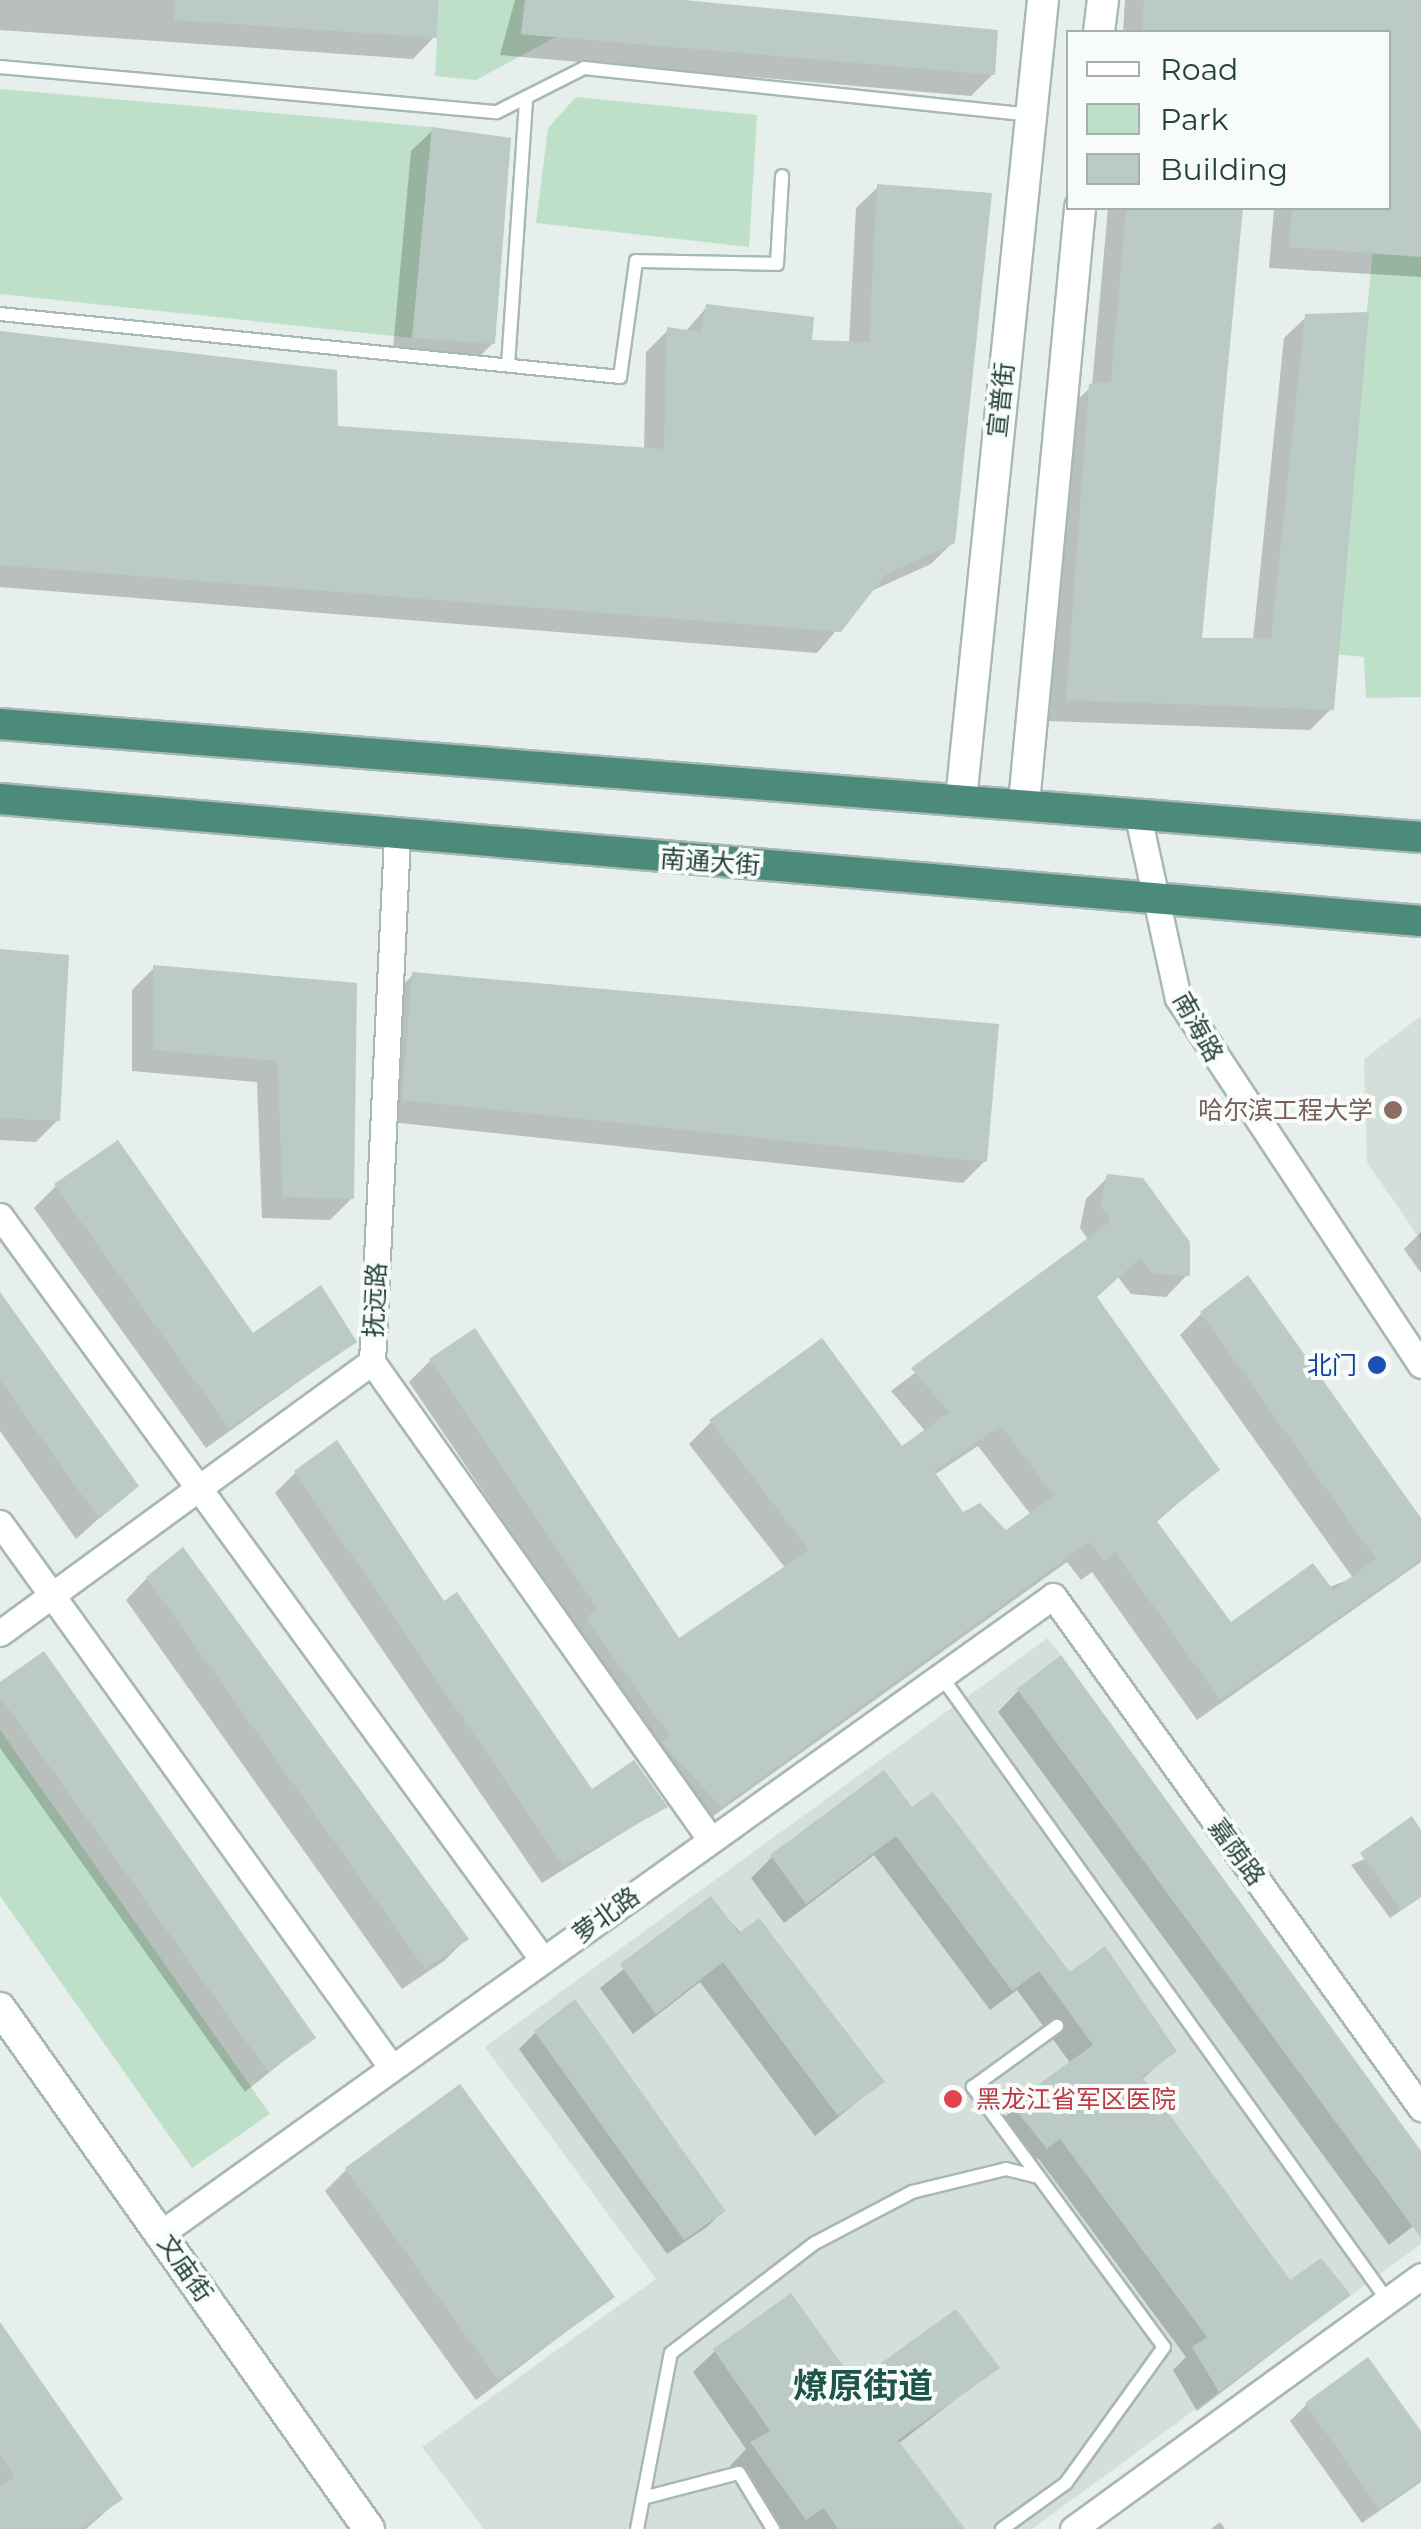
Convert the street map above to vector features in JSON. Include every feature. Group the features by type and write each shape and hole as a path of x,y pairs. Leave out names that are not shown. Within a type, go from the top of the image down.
{"highway":[{"path":"0,724 1421,837"},
{"name":"南通大街","path":"0,799 397,838 1421,920"}],"street":[{"name":"宣普街","path":"960,800 1043,0"},
{"path":"1099,30 1103,0"},
{"path":"1024,804 1080,210"},
{"name":"南海路","path":"1137,812 1150,896 1178,998 1421,1365"},
{"name":"抚远路","path":"0,1633 372,1362 397,838"},
{"path":"0,1216 544,1960"},
{"path":"372,1362 710,1840"},
{"path":"0,1523 392,2068"},
{"name":"萝北路","path":"160,2234 1052,1596"},
{"name":"嘉荫路","path":"1052,1596 1421,2108"},
{"name":"文庙街","path":"0,2008 369,2529"},
{"path":"1073,2529 1421,2276"}],"lane":[{"path":"1034,0 1043,0"},
{"path":"0,67 497,112 584,68 1030,116"},
{"path":"508,364 526,98"},
{"path":"0,314 620,377 636,261 777,264 782,176"},
{"path":"940,1676 1388,2301"},
{"path":"1002,2529 1066,2483 1164,2348 973,2087 1057,2026"},
{"path":"637,2529 671,2353 816,2243 912,2192 1006,2169 1039,2177"},
{"path":"643,2498 739,2473 773,2529"}],"shaded area":[{"name":"哈尔滨工程大学","path":"1421,1016 1421,1241 1367,1162 1364,1059"},
{"name":"黑龙江省军区医院","path":"1048,1638 1421,2151 1421,2244 1032,2529 484,2529 422,2447 656,2279 485,2047"}],"green space":[{"path":"439,0 525,0 521,34 556,37 476,80 435,76"},
{"path":"1390,0 1421,0 1421,697 1366,698 1364,657 1334,654 1377,210 1391,210"},
{"path":"0,89 432,127 412,338 0,294"},
{"path":"576,97 757,115 749,247 536,223 548,128"},
{"path":"0,1730 270,2114 192,2168 0,1896"}],"building":[{"path":"175,0 439,0 437,38 174,20"},
{"path":"525,0 684,0 998,30 995,75 521,34"},
{"path":"1144,0 1421,0 1421,257 1289,247 1292,210 1391,210 1391,30 1141,30"},
{"path":"432,127 511,138 495,344 412,338"},
{"path":"877,184 992,193 955,543 885,575 841,632 0,565 0,331 337,370 338,426 664,449 667,327 701,332 706,304 814,317 812,340 869,342"},
{"path":"1126,210 1243,210 1202,638 1271,638 1305,314 1369,312 1334,710 1066,700 1089,384 1111,382"},
{"path":"0,949 69,955 60,1121 0,1118"},
{"path":"153,965 357,983 354,1199 283,1197 277,1061 153,1050"},
{"path":"412,972 999,1024 987,1162 402,1100"},
{"path":"118,1140 253,1333 321,1285 357,1342 229,1428 54,1184"},
{"path":"1107,1174 1143,1178 1190,1242 1190,1276 1153,1274 1140,1258 1097,1297 1220,1470 1156,1520 1231,1622 1313,1563 1333,1590 1376,1559 1200,1312 1248,1275 1421,1518 1421,1560 1220,1700 1115,1552 1104,1561 1089,1542 721,1807 661,1742 670,1736 585,1618 598,1609 429,1359 475,1328 679,1638 809,1550 709,1420 822,1338 902,1446 949,1412 911,1368 1111,1221 1100,1205","holes":["1001,1426 1054,1496 1006,1530 980,1503 963,1512 934,1471"]},
{"path":"0,1292 139,1486 99,1519 0,1380"},
{"path":"337,1440 444,1601 457,1592 592,1789 634,1760 668,1807 563,1865 294,1471"},
{"path":"183,1547 469,1939 425,1969 146,1577"},
{"path":"44,1651 316,2038 268,2072 0,1697 0,1682"},
{"path":"1061,1655 1421,2151 1421,2238 1017,1689"},
{"path":"884,1770 912,1807 933,1792 1070,1972 1105,1946 1177,2051 1142,2077 1290,2280 1321,2258 1351,2295 1219,2392 1192,2347 1207,2337 1060,2139 1047,2149 1011,2104 1093,2045 1039,1971 1012,1991 896,1836 806,1904 770,1855"},
{"path":"1412,1816 1421,1830 1421,1896 1401,1910 1360,1853"},
{"path":"711,1896 739,1933 759,1918 885,2082 838,2116 723,1962 656,2014 620,1964"},
{"path":"575,1999 726,2211 684,2240 534,2031"},
{"path":"460,2084 615,2297 498,2380 345,2168"},
{"path":"791,2293 855,2382 956,2309 1000,2368 898,2440 965,2529 838,2529 824,2508 806,2520 750,2442 770,2431 713,2349"},
{"path":"0,2322 123,2499 80,2529 0,2529 0,2487 15,2477 0,2454"},
{"path":"1368,2357 1421,2431 1421,2480 1379,2509 1305,2403"}],"place":[{"name":"哈尔滨工程大学","path":"1393,1110"},
{"name":"北门","path":"1377,1365"},
{"name":"黑龙江省军区医院","path":"953,2099"}],"district":[{"name":"燎原街道","path":"863,2386"}]}
